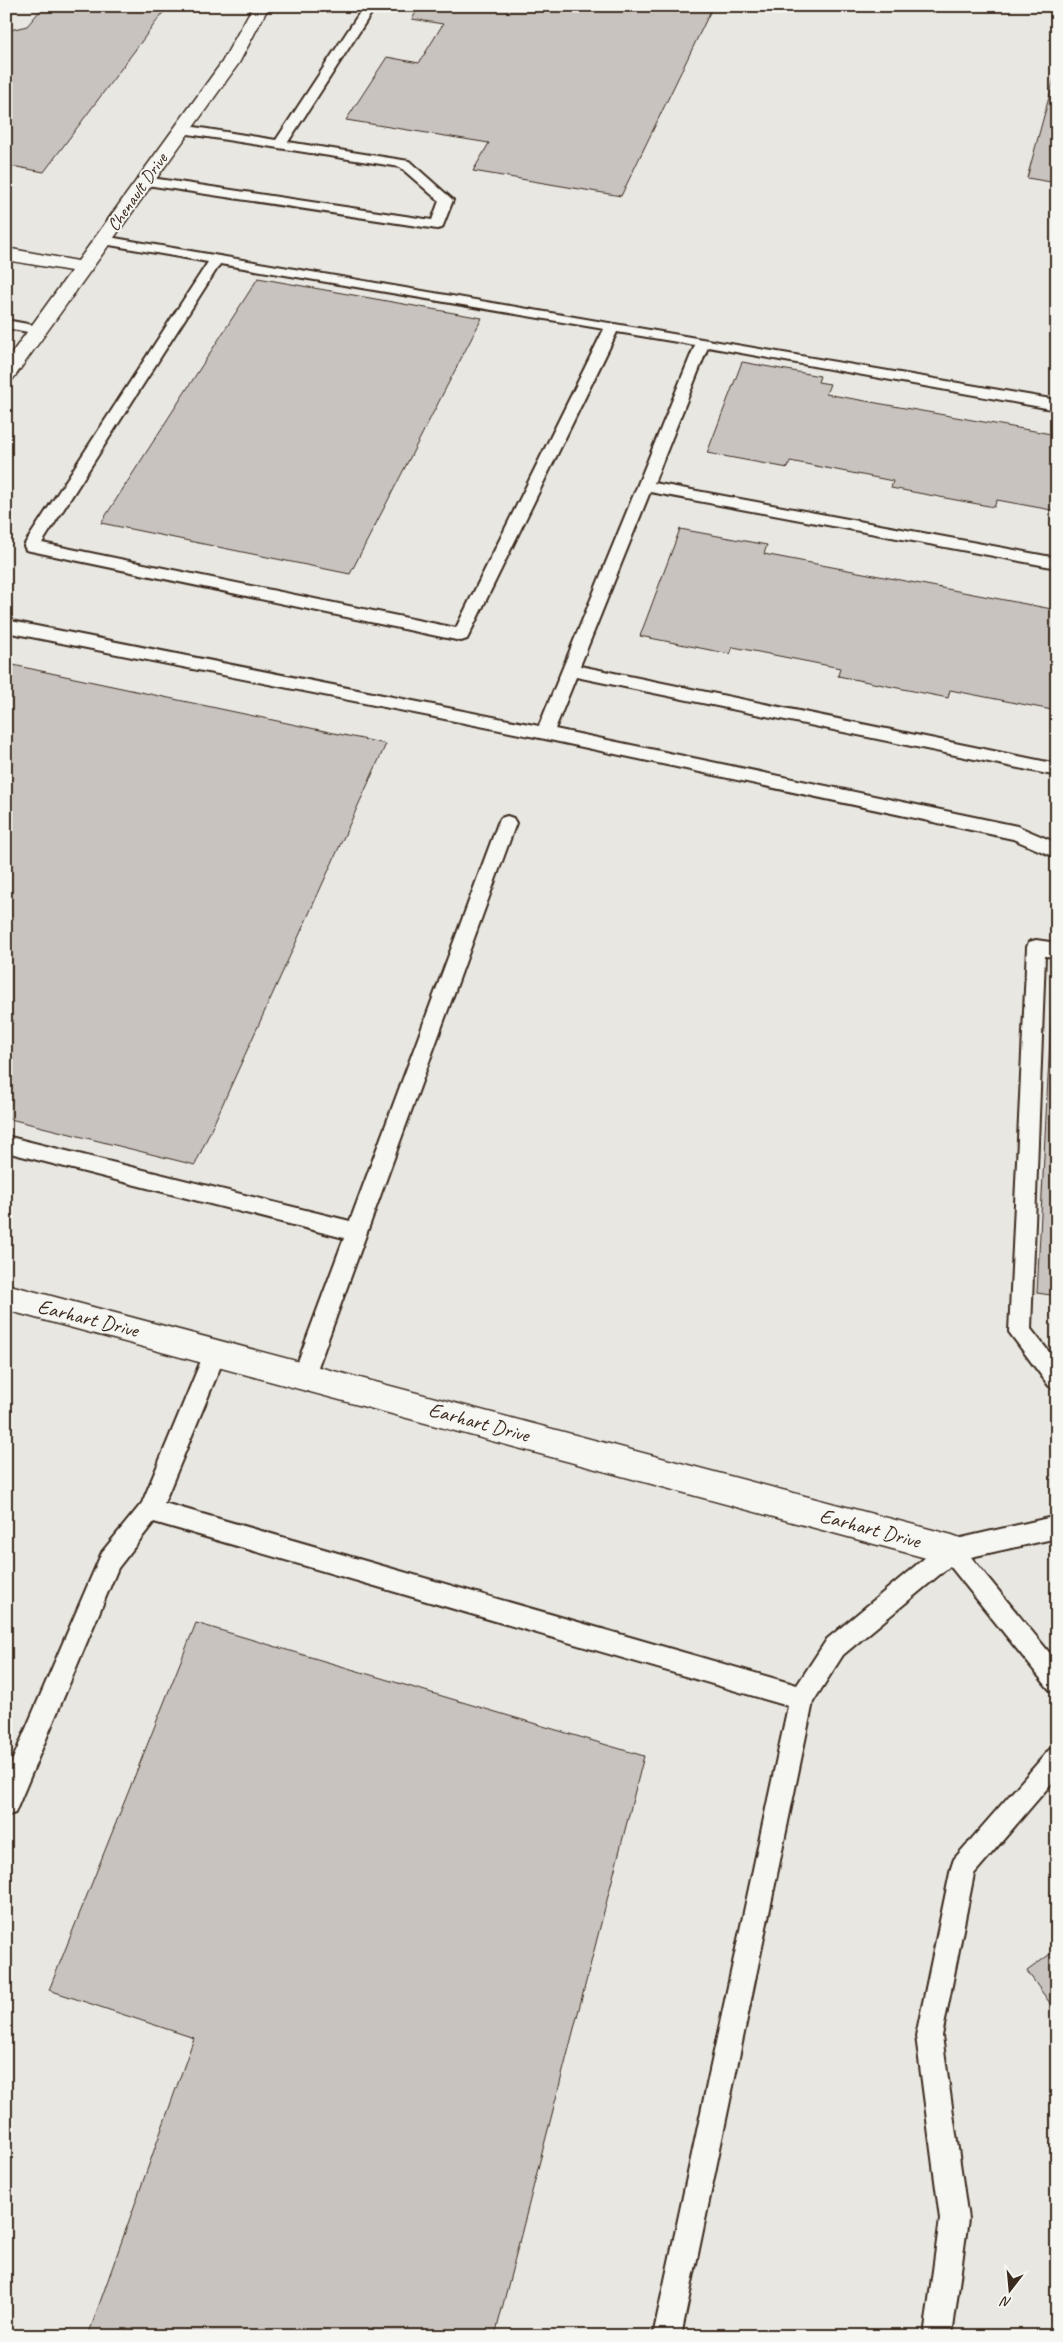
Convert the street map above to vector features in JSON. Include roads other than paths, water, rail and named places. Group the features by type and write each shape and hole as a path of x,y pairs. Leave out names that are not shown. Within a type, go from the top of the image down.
{"street":[{"name":"Chenault Drive","path":"6,375 230,63 261,6"},
{"path":"6,254 84,268"},
{"name":"Earhart Drive","path":"9,1303 216,1351 304,1374 952,1550"}],"lane":[{"path":"279,145 370,6"},
{"path":"145,181 437,225 446,200 404,164 182,129"},
{"path":"103,240 703,342 1057,405"},
{"path":"216,260 32,546 461,635 612,327"},
{"path":"6,324 39,330"},
{"path":"545,733 703,342"},
{"path":"645,486 1057,563"},
{"path":"6,626 545,733 1017,833 1057,851"},
{"path":"570,670 1057,770"},
{"path":"304,1374 507,823"},
{"path":"1057,950 1036,947 1020,1332 1057,1379"},
{"path":"6,1144 357,1232"},
{"path":"6,1804 110,1560 150,1510 216,1351"},
{"path":"150,1510 802,1698"},
{"path":"667,2336 802,1698 835,1647 952,1550 1057,1527"},
{"path":"952,1550 1057,1681"},
{"path":"938,2336 954,2219 929,2036 962,1868 1057,1758"}]}
